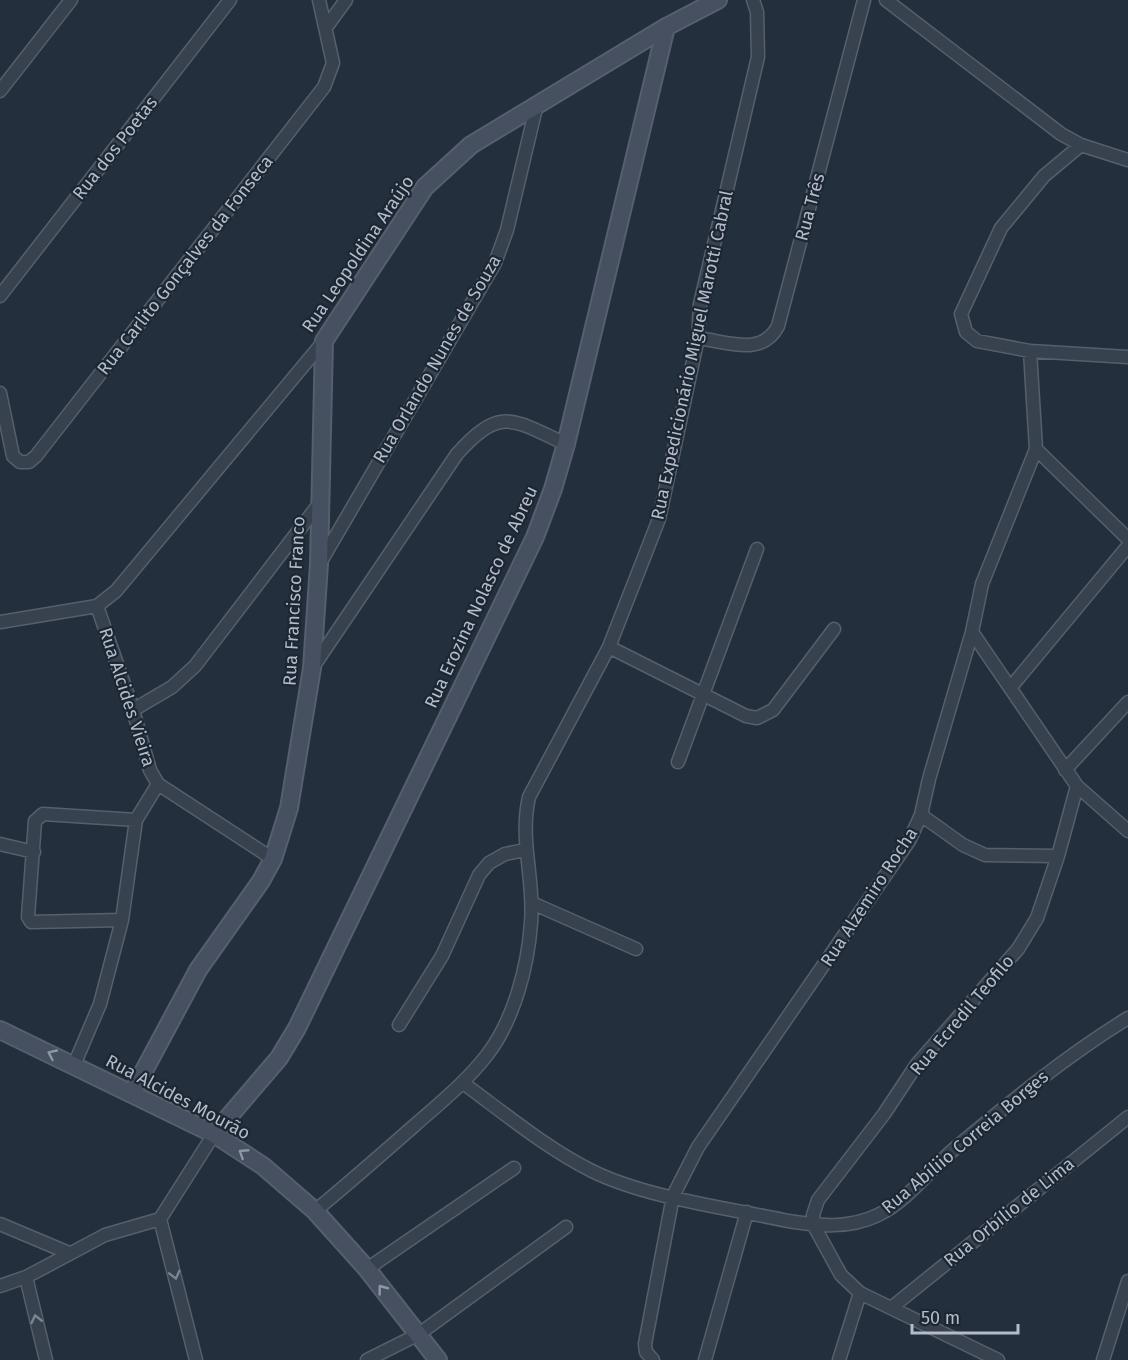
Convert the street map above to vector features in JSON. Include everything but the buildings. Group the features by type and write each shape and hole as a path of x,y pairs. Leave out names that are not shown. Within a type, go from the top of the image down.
{"street":[{"path":"0,91 71,0"},
{"name":"Rua dos Poetas","path":"0,296 230,0"},
{"path":"319,0 327,27"},
{"path":"327,27 346,0"},
{"name":"Rua Leopoldina Araújo","path":"97,606 116,591 324,341 424,187 471,145 536,108 666,27 718,0"},
{"name":"Rua Expedicionário Miguel Marotti Cabral","path":"315,1211 463,1083 488,1054 504,1026 520,982 529,943 532,903 525,849 524,817 529,797 609,647 659,519 698,338 700,304 758,57 758,23 753,0"},
{"name":"Rua Três","path":"698,338 750,346 762,344 772,338 778,326 864,0"},
{"path":"886,0 1061,134 1081,145 1128,160"},
{"name":"Rua Carlito Gonçalves da Fonseca","path":"0,393 13,456 20,462 29,462 44,447 324,87 333,63 327,27"},
{"name":"Rua Erozina Nolasco de Abreu","path":"214,1134 279,1058 297,1028 535,537 553,489 566,444 666,27"},
{"name":"Rua Orlando Nunes de Souza","path":"319,564 495,263 507,230 536,108"},
{"path":"1081,145 1044,176 1001,228 961,314 966,332 977,341 1030,351 1128,357"},
{"name":"Rua Francisco Franco","path":"132,1093 198,970 248,901 273,859 289,808 312,668 319,564 324,341"},
{"name":"Rua Alzemiro Rocha","path":"653,1360 646,1352 645,1344 674,1196 698,1147 909,841 921,815 929,779 972,632 982,584 1036,449 1030,351"},
{"path":"312,668 457,454 477,432 497,421 517,422 566,444"},
{"path":"1036,449 1128,539"},
{"path":"133,710 172,687 195,666 319,504"},
{"path":"1011,687 1128,546"},
{"path":"678,762 758,549"},
{"name":"Rua Alcides Vieira","path":"0,622 97,606 133,710 150,770 158,784 273,859"},
{"path":"609,647 746,716 757,718 765,716 796,682 834,629"},
{"path":"972,632 1077,786 1128,831"},
{"path":"1065,770 1128,702"},
{"path":"74,1065 100,1004 122,920 136,820 158,784"},
{"name":"Rua Ecredil Teofilo","path":"814,1226 813,1215 818,1200 884,1114 917,1064 1018,949 1036,918 1058,856 1077,786"},
{"path":"122,920 31,922 28,917 35,821 43,814 136,820"},
{"path":"921,815 963,845 985,855 1058,856"},
{"path":"0,844 34,852"},
{"path":"399,1025 442,957 479,875 489,863 505,854 525,849"},
{"path":"532,903 636,949"},
{"name":"Rua Abíliio Correia Borges","path":"463,1083 591,1170 619,1183 814,1226 858,1222 894,1205 951,1152 1076,1050 1128,1018"},
{"name":"Rua Alcides Mourão","path":"0,1030 214,1134 263,1166 315,1211 367,1269 438,1360"},
{"name":"Rua Orbílio de Lima","path":"891,1308 1128,1117"},
{"path":"0,1286 26,1277 105,1235 160,1219 214,1134"},
{"path":"367,1269 514,1168"},
{"path":"705,1360 747,1212"},
{"path":"160,1219 196,1360"},
{"path":"0,1224 69,1253"},
{"path":"814,1226 841,1275 860,1293 980,1356 998,1360"},
{"path":"367,1360 419,1334 566,1227"},
{"path":"26,1277 46,1360"},
{"path":"1103,1360 1128,1281"},
{"path":"839,1360 860,1293"}]}
